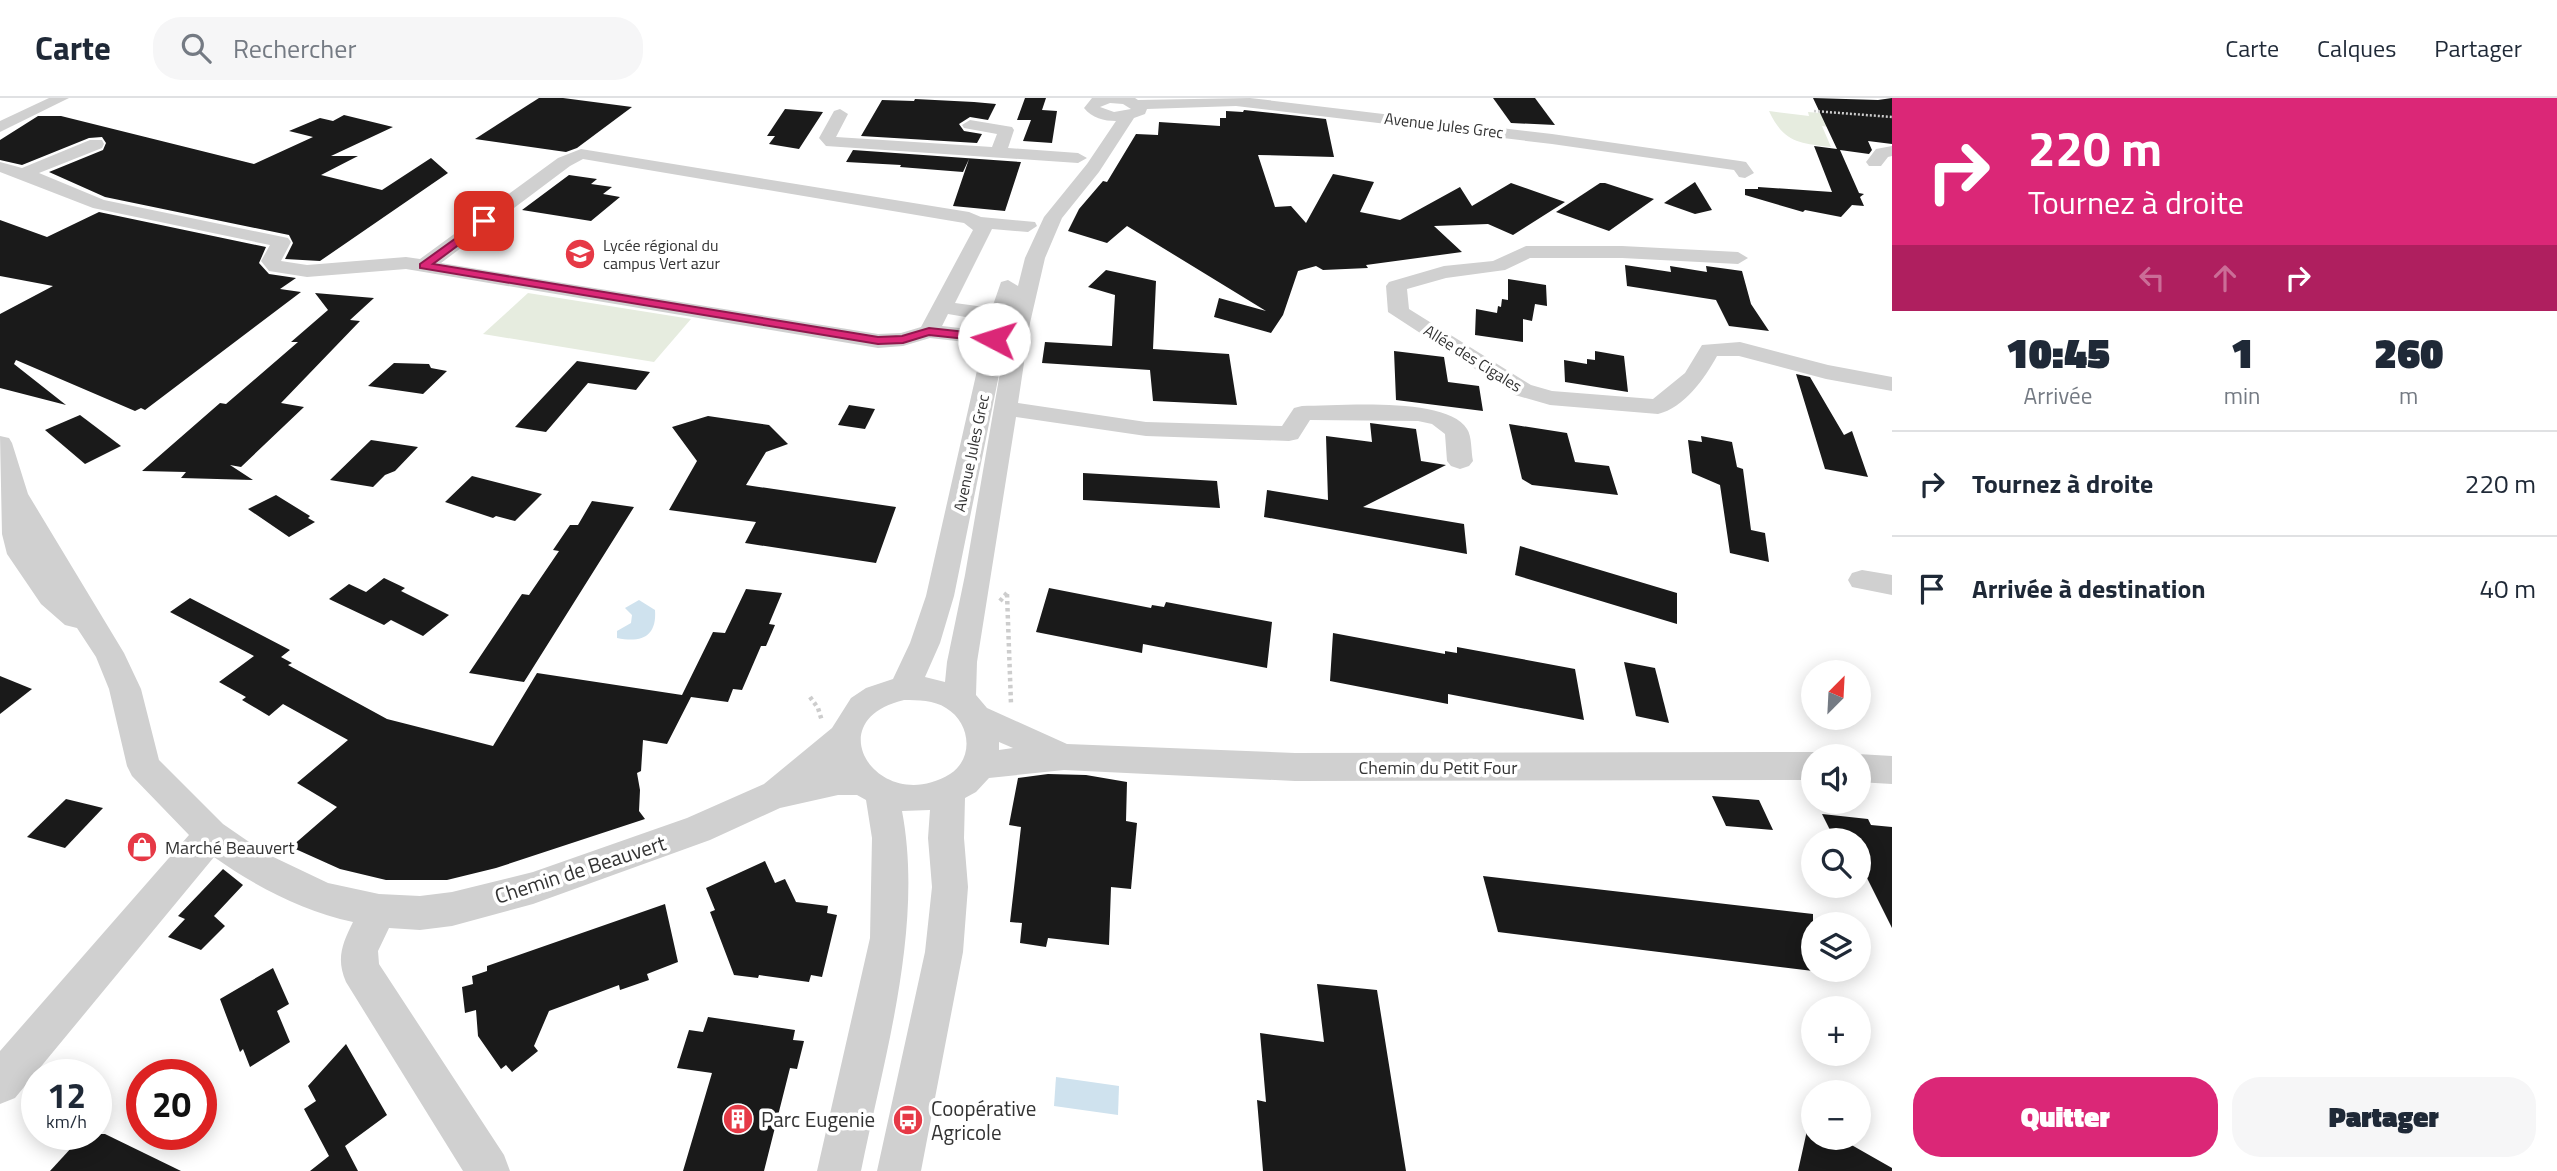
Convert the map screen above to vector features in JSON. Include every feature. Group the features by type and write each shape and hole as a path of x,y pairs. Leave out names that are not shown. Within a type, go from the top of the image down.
{"street":[{"path":"0,127 61,98"},
{"name":"Avenue Jules Grec","path":"969,709 962,662 1019,323 1041,242 1062,204 1093,168 1130,105 1236,101 1345,112 1740,166 1745,173"},
{"path":"1102,104 1130,105"},
{"name":"Avenue Jules Grec","path":"904,688 922,653 946,574 994,339 1019,248 1102,125 1102,104"},
{"path":"0,114 23,116"},
{"path":"840,114 827,138 832,142 1078,158"},
{"path":"970,125 1006,130 998,153"},
{"path":"24,173 96,144"},
{"path":"1875,162 1882,153 1892,150"},
{"path":"424,266 564,162 581,154 969,218 1019,248"},
{"path":"0,167 24,173 99,204 281,242 271,261 276,267 307,271 406,262 878,341 903,339 929,331 994,339"},
{"path":"929,331 983,230 977,222"},
{"name":"Allée des Cigales","path":"1738,258 1622,252 1526,253 1498,266 1444,272 1396,286 1399,312 1523,390 1550,398 1658,407 1694,377 1710,350 1740,349 1826,372 1892,384"},
{"path":"942,307 1000,316"},
{"name":"Avenue Jules Grec","path":"1006,408 1146,429 1289,434 1302,413 1418,414 1440,419 1458,431 1460,461"},
{"name":"Chemin de Beauvert","path":"0,443 15,494 94,634 109,653 125,689 144,766 211,835 252,864 323,899 379,911 420,912 452,909 533,888 698,830 774,795 838,781 871,787"},
{"name":"Chemin de Beauvert","path":"15,494 9,548 21,554 51,597 94,634"},
{"path":"1862,580 1892,585"},
{"path":"904,688 934,690 969,709 983,733 984,749 979,765 961,785 948,792 926,799 903,799 871,787 850,767 844,752 850,720 862,706 881,695 904,688"},
{"name":"Chemin du Petit Four","path":"969,709 1064,757"},
{"name":"Chemin de Beauvert","path":"774,795 845,736"},
{"name":"Chemin du Petit Four","path":"979,765 1064,757 1295,767 1801,765"},
{"path":"1871,769 1892,770"},
{"path":"839,1171 889,938 890,838 871,787"},
{"path":"899,1171 944,952 950,887 946,838 948,792"},
{"path":"0,1083 211,835"},
{"path":"379,911 359,950 359,969 488,1171"}],"path":[{"path":"1814,111 1892,117"},
{"path":"1007,593 1011,705"}],"shaded area":[{"path":"1769,111 1809,116 1808,112 1820,113 1876,133 1822,126 1831,147 1810,144 1787,135"},
{"path":"528,293 691,319 654,362 483,334"}],"water":[{"path":"639,600 655,610 650,632 633,640 617,638 617,631 631,623 632,615 625,608"},
{"path":"1056,1077 1119,1086 1118,1115 1054,1106"}],"building":[{"path":"539,98 563,98 632,107 577,148 566,152 475,139"},
{"path":"1025,98 1046,98 1042,110 1057,111 1052,143 1023,141 1031,120 1017,120"},
{"path":"1493,98 1535,98 1555,125 1511,123"},
{"path":"1813,98 1892,98 1892,144 1868,141 1872,150 1869,154 1840,150 1859,193 1864,194 1860,197 1864,206 1852,205 1841,217 1805,210 1803,212 1745,195 1745,189 1758,187 1832,192 1814,146 1837,149"},
{"path":"915,99 996,104 988,120 970,117 959,124 964,131 982,134 977,143 861,136 882,100"},
{"path":"785,109 823,112 799,149 769,144 775,136 767,136"},
{"path":"1244,110 1326,119 1334,157 1258,155 1275,207 1291,206 1306,223 1333,174 1374,182 1360,212 1400,220 1460,187 1472,206 1511,183 1565,202 1513,235 1488,224 1434,226 1462,252 1366,265 1368,268 1323,270 1316,266 1298,271 1283,315 1271,333 1214,317 1219,298 1266,311 1127,226 1107,243 1068,231 1079,209 1103,181 1107,182 1136,134 1158,135 1159,122 1220,126 1220,118 1226,118 1226,111"},
{"path":"344,115 393,127 331,156 358,156 321,175 382,190 431,158 448,173 320,261 285,259 293,243 289,235 105,197 49,172 103,150 106,143 102,137 89,138 22,165 0,160 0,140 38,116 61,116 254,164 313,137 289,131 320,118 333,121"},
{"path":"853,150 1021,162 1005,211 953,206 969,159 963,172 846,162"},
{"path":"569,175 597,179 591,184 612,187 603,194 620,197 591,221 522,210"},
{"path":"1695,182 1712,210 1695,214 1664,203"},
{"path":"1600,183 1654,199 1609,231 1556,212"},
{"path":"99,212 266,247 259,263 269,274 296,278 280,289 301,292 145,410 141,408 135,411 16,360 14,364 66,405 0,388 0,314 53,286 0,276 0,220 47,237"},
{"path":"1625,265 1671,272 1670,266 1707,272 1706,266 1742,271 1751,304 1769,331 1729,326 1716,300 1627,286"},
{"path":"1106,270 1156,281 1153,349 1229,354 1237,405 1153,401 1150,370 1042,363 1045,342 1112,346 1115,295 1088,287"},
{"path":"1508,279 1546,285 1547,306 1535,304 1532,321 1523,319 1523,342 1475,335 1476,309 1497,313 1502,299 1508,300"},
{"path":"315,293 374,298 350,320 360,321 281,403 304,407 241,467 230,465 253,480 181,478 186,472 142,471 220,403 226,404 298,342 291,342 328,310"},
{"path":"1394,351 1444,357 1448,382 1479,386 1483,411 1396,400"},
{"path":"1595,351 1624,356 1628,392 1565,382 1564,360 1587,364 1587,359 1595,360"},
{"path":"577,361 650,372 636,390 588,383 546,432 515,427"},
{"path":"394,363 429,364 431,368 447,371 423,394 368,386"},
{"path":"1796,374 1810,377 1844,435 1852,431 1868,477 1825,469"},
{"path":"849,405 875,409 865,429 838,425"},
{"path":"80,415 121,446 85,464 45,430"},
{"path":"708,416 769,425 788,444 766,452 746,485 896,507 876,563 745,543 756,522 669,510 697,461 672,427"},
{"path":"1370,423 1416,429 1421,461 1446,465 1363,507 1464,524 1467,554 1264,517 1267,490 1328,500 1326,436 1372,442"},
{"path":"1509,424 1567,433 1575,462 1609,466 1618,495 1532,485 1522,479"},
{"path":"1701,436 1732,442 1737,467 1743,469 1751,530 1765,533 1769,562 1730,553 1720,485 1692,473 1688,440 1702,442"},
{"path":"371,440 418,447 395,471 385,475 373,487 330,480"},
{"path":"1083,473 1217,481 1220,508 1083,500"},
{"path":"472,476 542,494 515,521 496,516 493,518 445,502"},
{"path":"276,495 315,522 289,537 248,509"},
{"path":"592,501 634,507 524,682 469,673 522,594 529,595 559,551 553,550 570,525 578,525"},
{"path":"1520,546 1677,593 1677,624 1515,575"},
{"path":"384,578 405,588 401,591 449,615 423,636 391,620 384,625 329,599 349,584 366,592"},
{"path":"1049,588 1151,608 1152,605 1164,607 1166,602 1272,622 1267,668 1143,644 1142,653 1036,632"},
{"path":"746,589 782,593 769,624 775,625 766,646 761,646 742,690 733,689 728,702 691,697 667,744 643,740 641,771 637,773 640,790 639,811 645,819 496,868 447,880 386,880 340,869 291,847 337,807 297,783 348,740 283,704 269,716 242,700 246,697 219,682 254,656 170,612 190,598 290,650 281,657 292,663 288,665 387,719 493,746 537,673 682,695 713,632 725,633"},
{"path":"1333,633 1445,654 1445,651 1457,653 1457,647 1575,669 1584,720 1448,694 1448,704 1330,681"},
{"path":"1624,662 1655,668 1669,723 1636,716"},
{"path":"0,676 32,689 0,714"},
{"path":"1048,774 1086,775 1127,782 1126,821 1137,823 1131,889 1111,887 1109,945 1048,938 1046,947 1020,943 1022,923 1010,922 1021,827 1009,825 1018,778"},
{"path":"1712,796 1759,800 1773,830 1726,826"},
{"path":"66,799 103,808 65,848 27,837"},
{"path":"1822,814 1868,819 1871,825 1892,827 1892,928 1871,886 1871,828 1829,828"},
{"path":"765,861 775,883 785,879 796,902 828,906 827,913 837,915 822,977 811,975 809,982 759,975 758,978 734,975 710,912 715,910 706,888"},
{"path":"223,869 243,885 214,916 225,926 201,950 168,937 185,919 178,916"},
{"path":"1483,876 1801,913 1801,970 1498,932"},
{"path":"665,904 678,962 647,974 649,980 620,990 619,985 549,1011 534,1046 538,1051 512,1072 506,1065 501,1069 478,1036 476,1010 465,1013 462,987 473,984 472,976 487,971 487,966"},
{"path":"273,968 289,1004 277,1011 290,1042 250,1067 243,1049 240,1052 220,999"},
{"path":"1317,984 1377,990 1406,1171 1263,1171 1257,1100 1266,1102 1260,1033 1324,1042"},
{"name":"Parc Eugenie","path":"708,1017 795,1030 793,1040 804,1041 797,1069 790,1068 764,1171 683,1171 712,1073 677,1068 689,1030 703,1032"},
{"path":"346,1044 387,1115 345,1146 358,1171 310,1171 329,1156 304,1109 316,1101 308,1086"},
{"path":"112,1137 126,1144 126,1150 138,1150 181,1171 50,1171 69,1150 112,1150"},
{"path":"1803,1150 1860,1150 1892,1168 1892,1171 1798,1171"}],"place":[{"name":"Lycée régional du campus Vert azur","path":"580,254"},
{"name":"Marché Beauvert","path":"142,847"},
{"name":"Parc Eugenie","path":"738,1119"},
{"name":"Coopérative Agricole","path":"908,1120"}],"route":[{"path":"484,221 424,266 878,341 903,339 929,331 994,339"}]}
